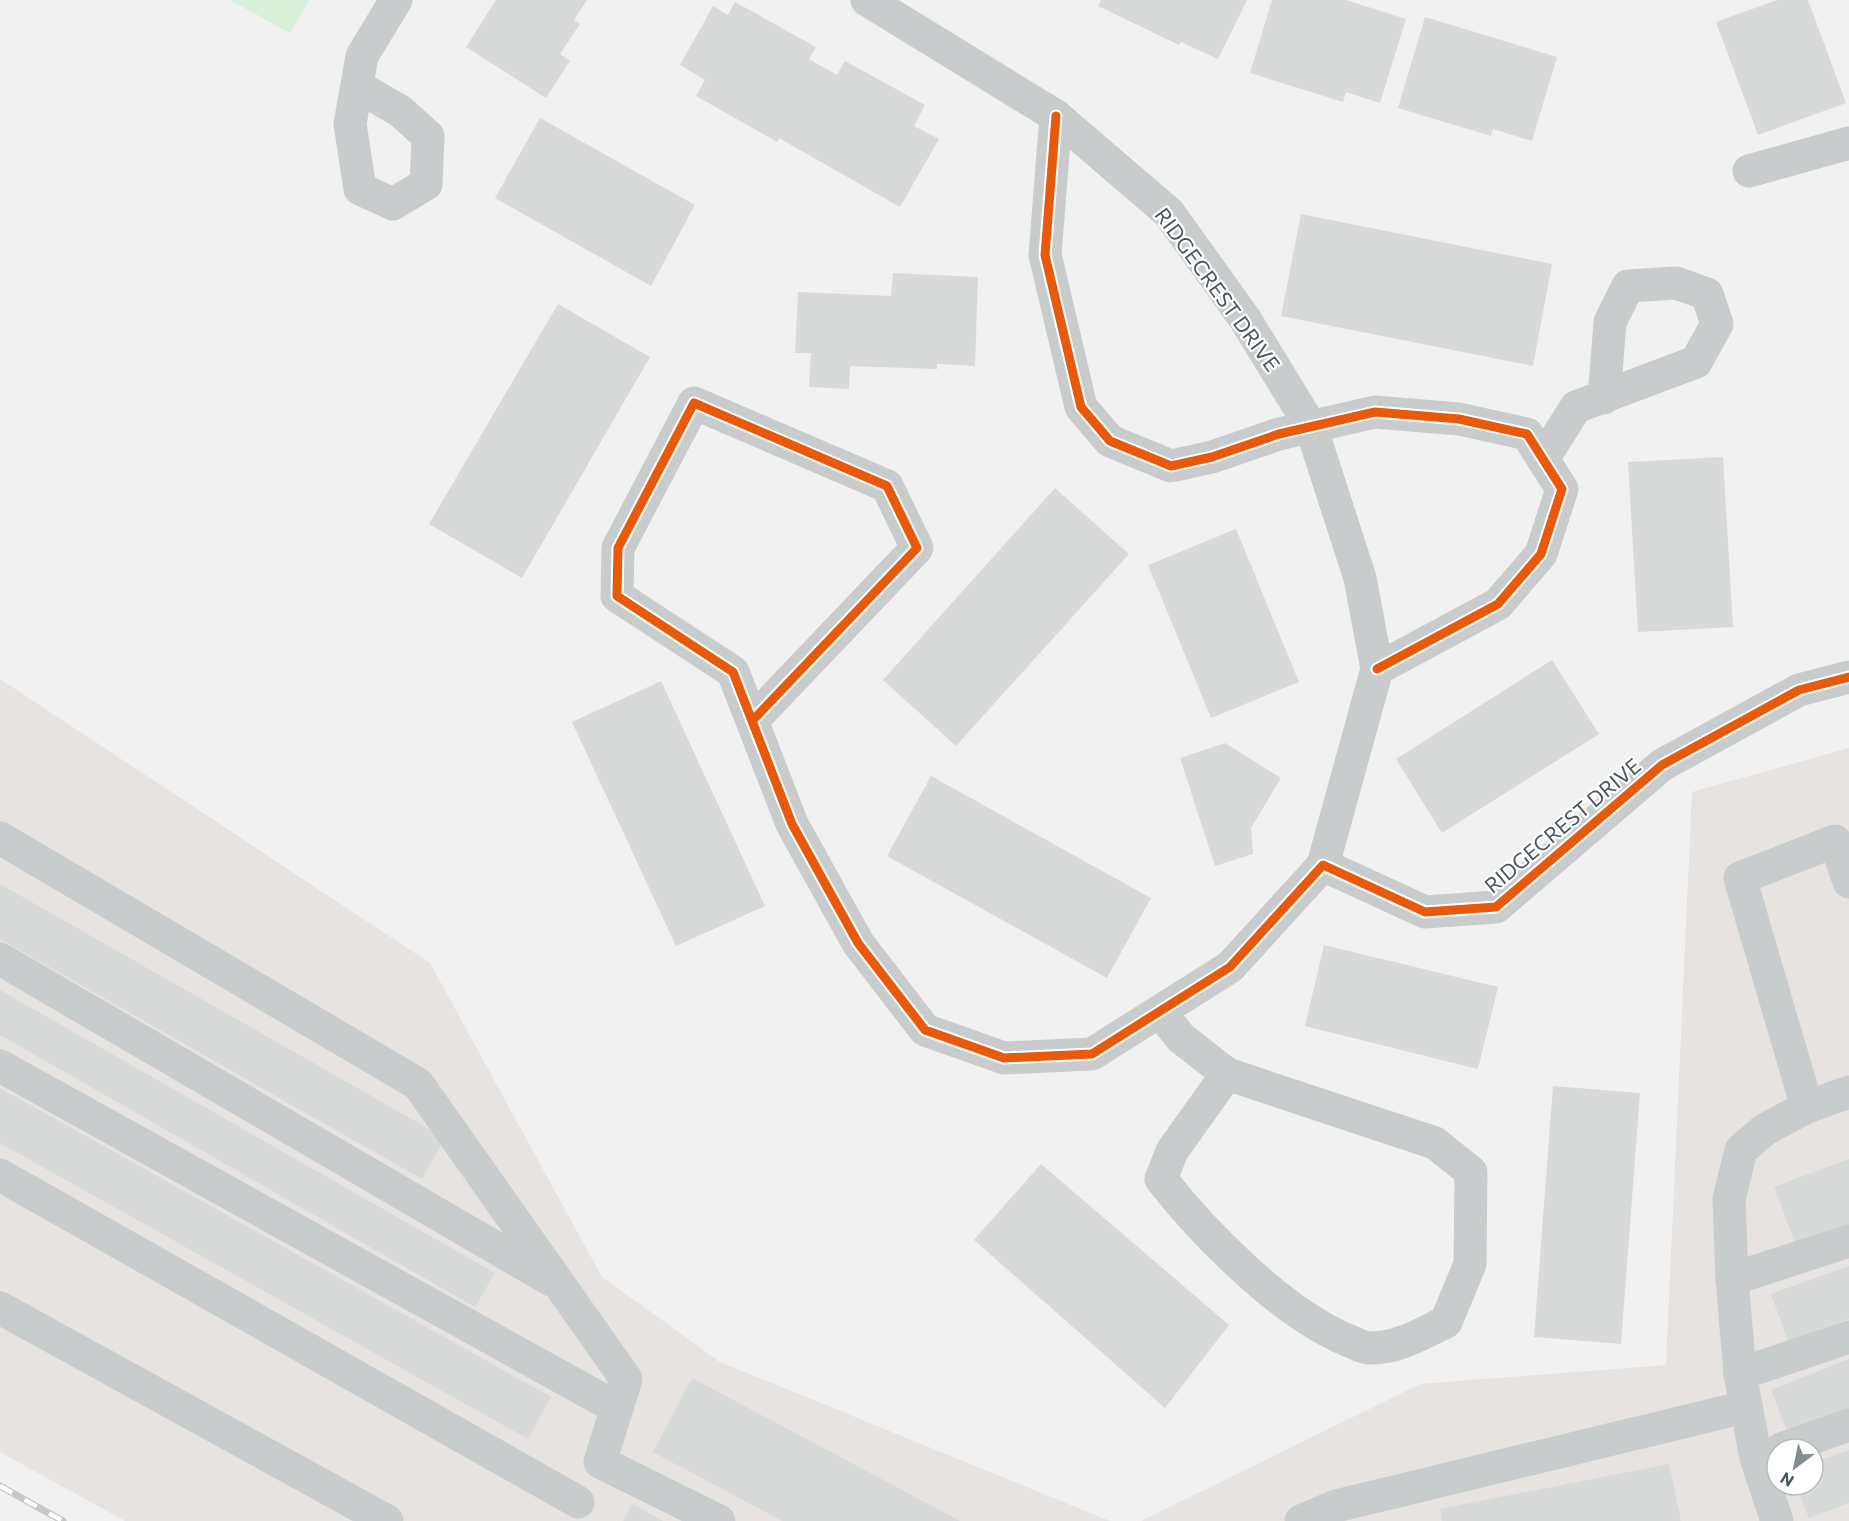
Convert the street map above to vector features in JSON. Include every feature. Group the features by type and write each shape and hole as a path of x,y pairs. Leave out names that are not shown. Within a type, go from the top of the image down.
{"street":[{"path":"357,86 362,56 396,0"},
{"name":"RIDGECREST DRIVE","path":"752,721 917,548 887,486 694,403 618,548 617,596 734,672 752,721 792,824 853,933 925,1030 1005,1058 1092,1054 1230,967 1323,865 1377,669 1360,578 1311,427 1245,319 1169,213 1056,116 867,0"},
{"path":"1056,116 1045,255 1081,407 1110,441 1171,466 1212,457 1279,434 1375,412 1460,419 1527,434 1562,489 1541,554 1498,604 1377,669"},
{"path":"1749,171 1849,143"},
{"path":"1543,459 1576,407 1604,398"},
{"name":"RIDGECREST DRIVE","path":"1323,865 1425,912 1496,907 1662,765 1799,690 1849,677"},
{"path":"0,838 418,1084 626,1379 600,1462 573,1511 0,1175"},
{"path":"1807,1107 1740,878 1835,841 1849,882"},
{"path":"0,959 561,1286"},
{"path":"1160,1012 1181,1038 1227,1074 1435,1143 1471,1172 1470,1264 1446,1322 1400,1344 1366,1348 1326,1331 1259,1281 1184,1208 1161,1179 1173,1151 1227,1074"},
{"path":"0,1066 617,1408"},
{"path":"1765,1442 1745,1407 1740,1374 1731,1279 1729,1199 1741,1150 1764,1130 1807,1107 1849,1092"},
{"path":"1731,1279 1849,1240"},
{"path":"0,1308 387,1521"},
{"path":"1740,1374 1849,1337"},
{"path":"1301,1521 1336,1506 1745,1407"},
{"path":"1814,1437 1849,1425"},
{"path":"600,1462 719,1521"},
{"path":"1775,1497 1777,1521"}],"shaded area":[{"path":"0,679 430,963 602,1277 720,1362 1110,1521 125,1521 0,1452"},
{"path":"1849,748 1849,1521 1141,1521 1420,1384 1666,1365 1692,792"}],"green space":[{"path":"230,0 309,0 290,33"}],"building":[{"path":"496,0 587,0 574,20 580,24 560,54 570,61 546,98 466,47"},
{"path":"1101,0 1247,0 1218,59 1181,42 1179,45 1098,6"},
{"path":"1272,0 1346,0 1406,19 1380,103 1346,92 1343,102 1250,73"},
{"path":"1777,0 1808,0 1846,103 1758,135 1716,22"},
{"path":"735,2 816,47 809,59 837,75 845,61 925,105 914,126 939,139 900,207 779,138 777,142 696,96 705,80 680,65 713,6 728,15"},
{"path":"1425,17 1557,57 1532,141 1493,129 1491,136 1398,108"},
{"path":"540,118 695,205 651,286 495,198"},
{"path":"1301,214 1552,264 1533,366 1281,316"},
{"path":"893,273 978,277 975,366 937,364 937,369 850,366 849,389 809,387 811,353 795,353 798,292 891,296"},
{"path":"558,304 650,357 522,578 429,524"},
{"path":"1723,457 1733,627 1638,632 1628,462"},
{"path":"1055,488 1129,554 956,746 883,680"},
{"path":"1236,529 1299,682 1211,718 1148,565"},
{"path":"1552,660 1599,734 1442,833 1396,759"},
{"path":"661,681 765,906 676,946 572,722"},
{"path":"1225,743 1281,778 1251,828 1253,854 1215,866 1180,758"},
{"path":"931,776 1151,898 1107,978 887,856"},
{"path":"0,884 445,1138 422,1179 0,939"},
{"path":"1324,945 1498,987 1478,1069 1305,1026"},
{"path":"0,990 495,1273 475,1307 0,1035"},
{"path":"1553,1086 1640,1093 1621,1344 1534,1337"},
{"path":"0,1088 551,1397 528,1439 0,1143"},
{"path":"1849,1159 1849,1229 1797,1248 1774,1187"},
{"path":"1041,1164 1229,1325 1165,1408 974,1240"},
{"path":"1849,1266 1849,1319 1788,1341 1771,1294"},
{"path":"1849,1359 1849,1412 1789,1436 1771,1390"},
{"path":"692,1378 960,1521 782,1521 653,1452"},
{"path":"1849,1450 1849,1503 1809,1518 1801,1497 1825,1497 1825,1459"},
{"path":"1669,1464 1681,1521 1442,1521 1440,1509"},
{"path":"632,1504 663,1521 623,1521"}],"railway":[{"path":"0,1486 63,1521"}],"cycle path":[{"path":"1056,116 1045,255 1081,407 1110,441 1171,466 1212,457 1279,434 1375,412 1459,419 1527,434 1562,489 1541,554 1498,604 1377,669"},
{"path":"752,721 917,548 887,486 694,403 618,548 617,596 733,672 792,824 858,943 925,1030 1004,1058 1092,1054 1230,967 1323,865 1425,912 1496,907 1662,765 1799,690 1849,677"}]}
